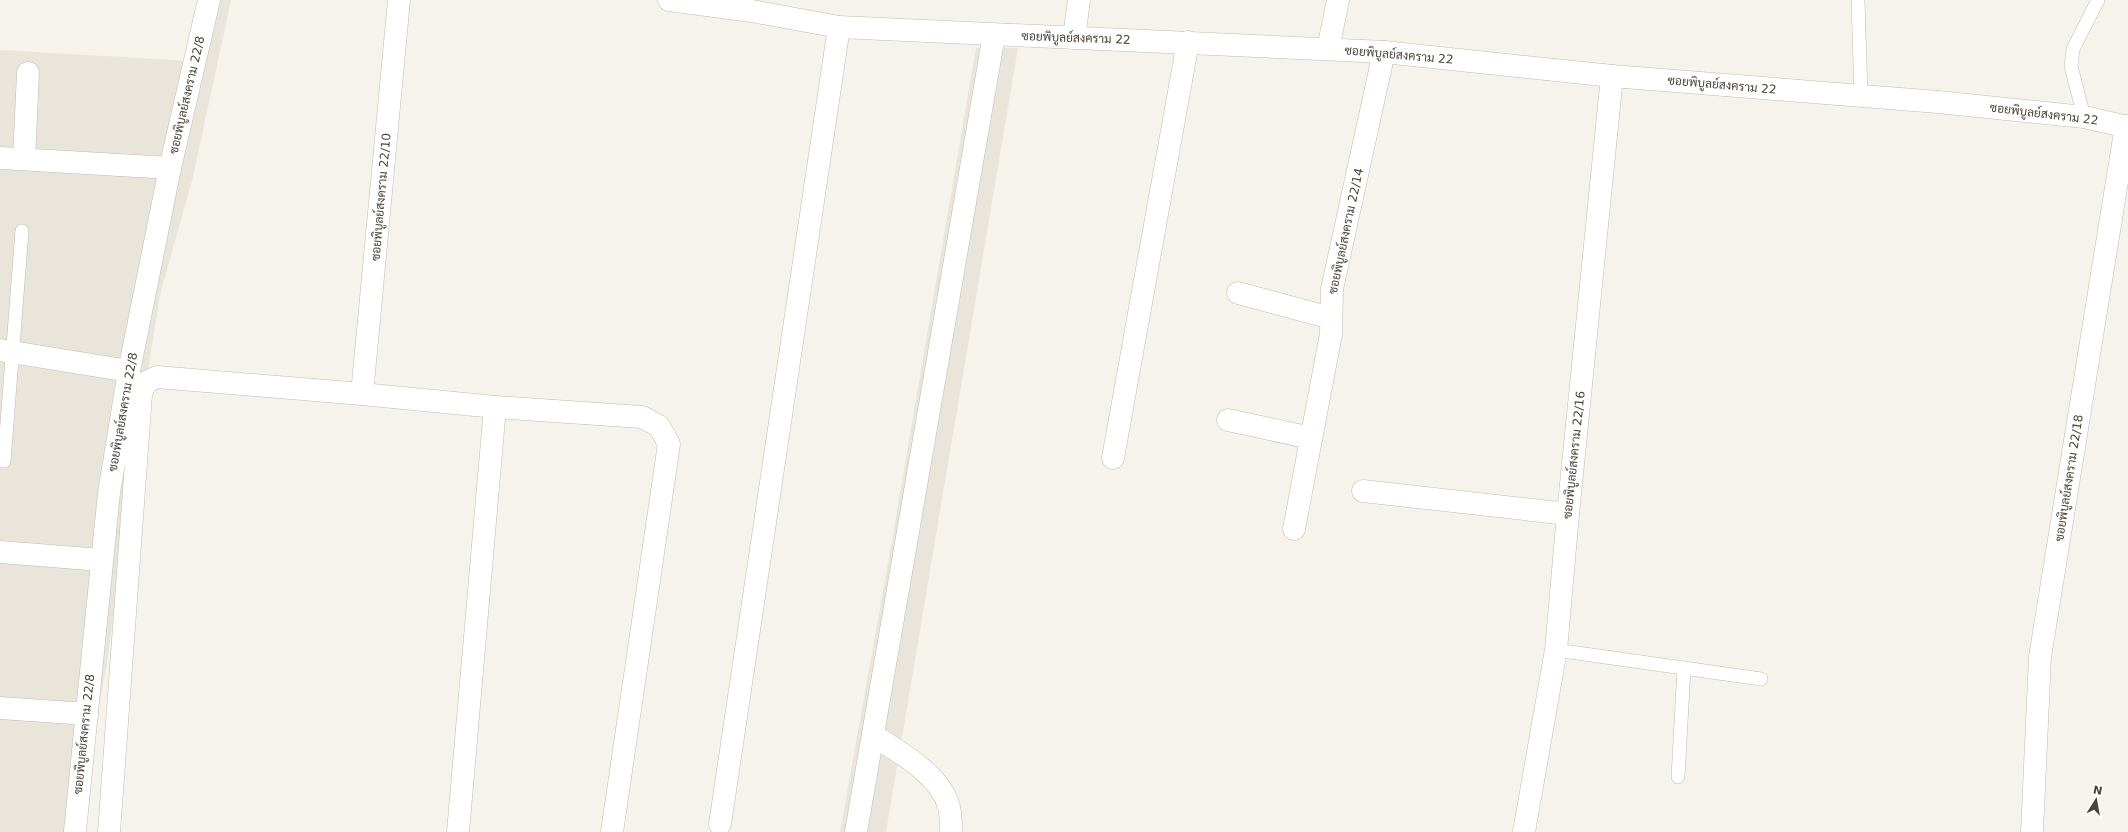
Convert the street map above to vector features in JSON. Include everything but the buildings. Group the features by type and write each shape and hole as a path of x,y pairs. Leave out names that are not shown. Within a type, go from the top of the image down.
{"street":[{"name":"ซอยพิบูลย์สงคราม 22/8","path":"75,831 109,493 129,371 170,168 209,0"},
{"name":"ซอยพิบูลย์สงคราม 22/10","path":"362,394 399,0"},
{"name":"ซอยพิบูลย์สงคราม 22","path":"669,0 753,5 839,27 1384,52 1612,76 1861,96 2084,117 2127,126"},
{"path":"1074,38 1079,0"},
{"path":"1328,50 1338,0"},
{"path":"720,824 839,27"},
{"path":"856,832 994,35"},
{"path":"1113,458 1188,42"},
{"name":"ซอยพิบูลย์สงคราม 22/14","path":"1294,529 1331,334 1332,289 1384,52"},
{"path":"24,159 28,73"},
{"name":"ซอยพิบูลย์สงคราม 22/16","path":"1524,832 1556,650 1568,514 1612,76"},
{"name":"ซอยพิบูลย์สงคราม 22/18","path":"2032,832 2040,657 2127,126"},
{"path":"0,158 170,168"},
{"path":"1238,293 1331,318"},
{"path":"7,350 129,371"},
{"path":"109,832 141,394 146,382 158,377 362,394 495,408 642,417 659,426 669,444 612,832"},
{"path":"458,832 495,408"},
{"path":"1228,420 1311,438"},
{"path":"1363,491 1568,514"},
{"path":"0,552 102,560"},
{"path":"0,708 86,714"},
{"path":"873,735 911,760 935,781 949,807 951,832"}],"lane":[{"path":"1858,0 1861,96"},
{"path":"2084,117 2071,66 2072,54 2073,48 2098,0"},
{"path":"4,461 7,350 22,230"},
{"path":"1556,650 1760,679"},
{"path":"1678,777 1684,668"}],"shaded area":[{"path":"204,0 231,0 193,177 160,295 146,382 107,662 77,832 0,832 0,50 190,61"},
{"path":"976,48 1018,48 886,832 840,832 889,558"}]}
